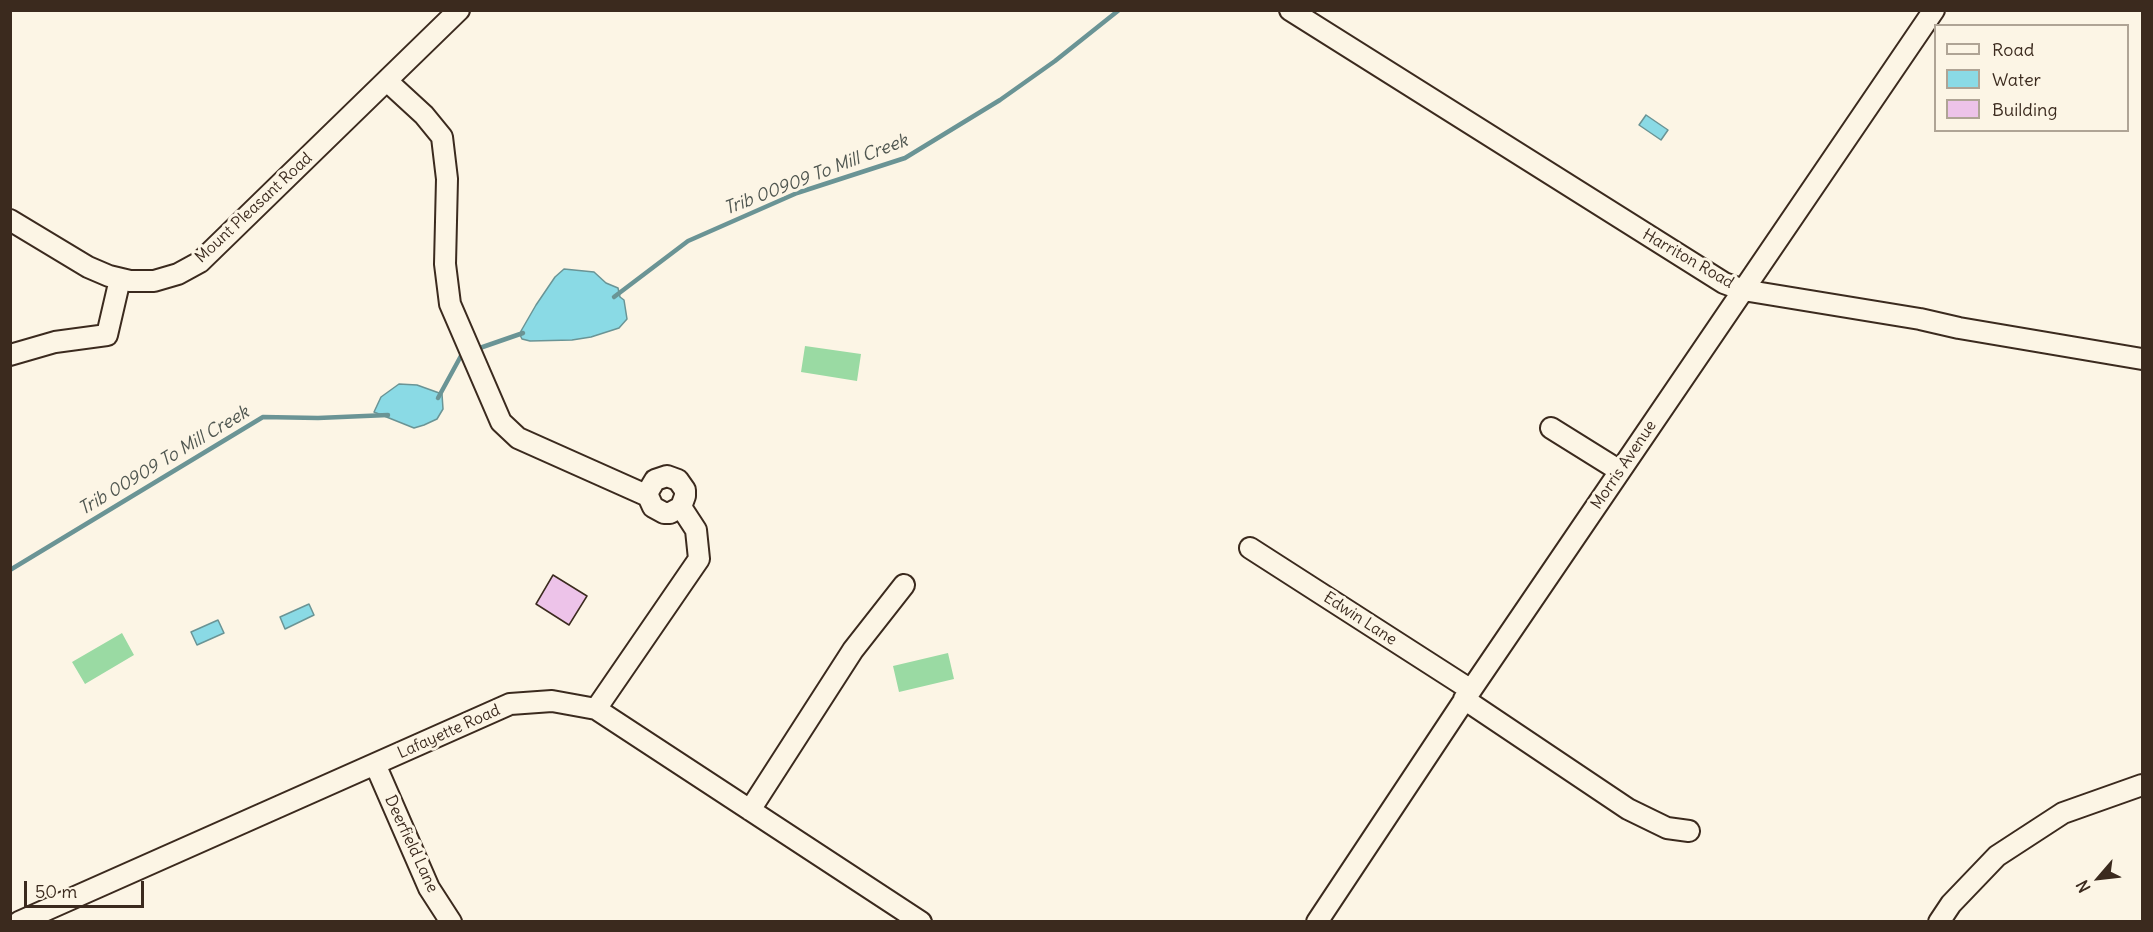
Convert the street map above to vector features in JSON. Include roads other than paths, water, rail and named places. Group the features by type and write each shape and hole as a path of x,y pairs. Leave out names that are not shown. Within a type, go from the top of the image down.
{"street":[{"name":"Mount Pleasant Road","path":"10,220 88,267 120,279 130,282 154,280 178,274 200,262 459,10"},
{"name":"Harriton Road","path":"1290,10 1724,283 1743,290 2142,359"},
{"name":"Morris Avenue","path":"1317,921 1467,694 1935,10"},
{"path":"387,81 424,115 442,137 447,178 445,264 450,304 501,422 518,438 648,496"},
{"path":"10,356 55,342 107,335 120,279"},
{"path":"1551,428 1620,471"},
{"path":"667,476 683,484 686,496 681,507 670,513 664,513 653,507 648,496 655,480 667,476"},
{"path":"596,709 699,558 696,530 681,507"},
{"name":"Edwin Lane","path":"1250,548 1467,694 1628,810 1667,828 1689,831"},
{"path":"750,810 854,650 904,585"},
{"name":"Lafayette Road","path":"19,921 510,705 552,701 596,709 921,921"},
{"name":"Deerfield Lane","path":"375,764 429,888 452,921"},
{"path":"1939,921 1951,904 1997,856 2063,813 2142,785"}],"water":[{"path":"1646,115 1668,130 1661,140 1639,125"},
{"path":"564,269 594,272 606,283 618,288 620,297 624,300 627,319 619,328 591,337 572,340 530,341 522,339 521,331 536,305 555,277"},
{"path":"399,384 417,385 442,394 443,409 437,419 414,428 374,412 381,397"},
{"path":"309,604 314,615 285,629 280,617"},
{"path":"218,620 224,633 197,645 191,632"}],"waterway":[{"name":"Trib 00909 To Mill Creek","path":"614,297 688,241 797,193 905,158 1000,100 1055,61 1119,10"},
{"name":"Trib 00909 To Mill Creek","path":"474,350 523,333"},
{"name":"Trib 00909 To Mill Creek","path":"438,398 462,354 467,352"},
{"name":"Trib 00909 To Mill Creek","path":"10,570 263,417 318,418 388,415"}]}
